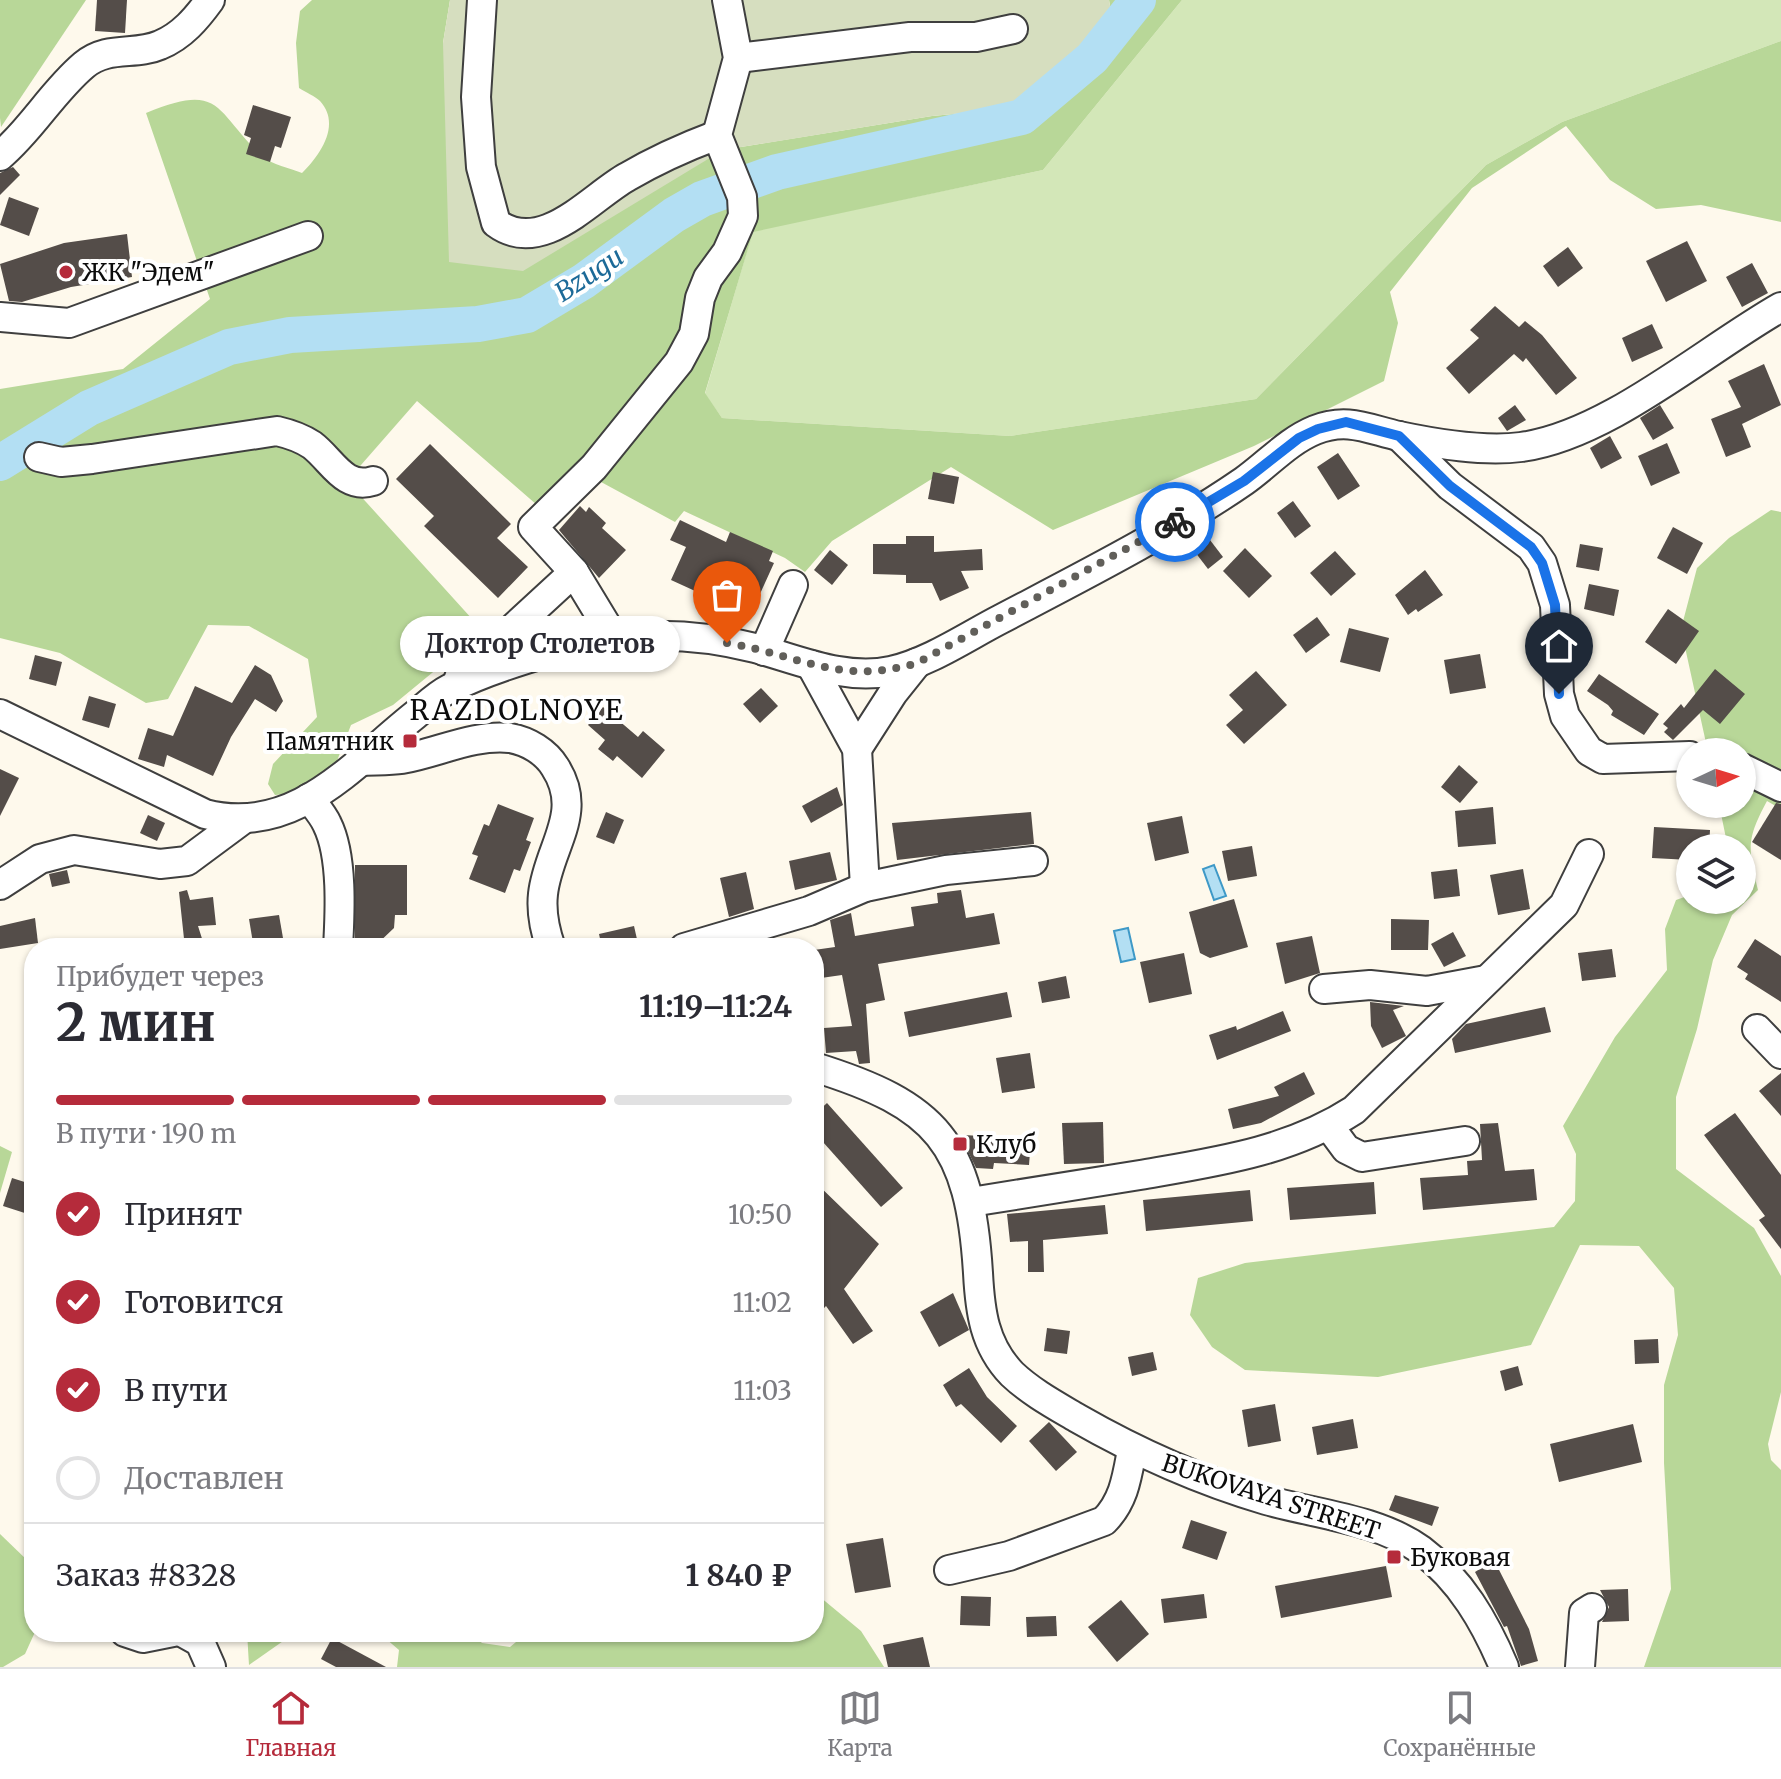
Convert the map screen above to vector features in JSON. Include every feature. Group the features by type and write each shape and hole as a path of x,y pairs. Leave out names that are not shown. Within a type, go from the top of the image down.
{"street":[{"path":"0,156 20,139 84,65 109,52 158,47 194,21 210,0"},
{"path":"482,0 476,97 481,167 496,223 504,229 515,232 556,226 615,183 654,161 717,135"},
{"path":"614,638 574,572 533,527 594,467 688,348 708,278 727,252 743,216 742,197 717,135 738,58 727,0"},
{"path":"738,58 910,37 976,37 1013,29"},
{"path":"0,317 48,324 87,318 220,266 308,236"},
{"path":"447,690 558,650 614,638 661,634 764,651 857,674 890,671 917,663 1064,586 1216,498 1299,438 1346,422 1399,436 1488,448 1521,447 1553,440 1622,407 1781,307"},
{"path":"39,457 61,462 92,459 277,431 297,435 315,447 352,483 361,485 373,481"},
{"path":"1399,436 1450,486 1531,547 1542,563 1555,605 1559,694 1565,716 1589,751 1603,759 1676,756"},
{"path":"0,714 205,814 241,821 281,814 309,798 359,761 447,690 574,572"},
{"path":"764,651 793,585"},
{"path":"857,749 893,693 917,663"},
{"path":"811,665 857,749 865,887"},
{"path":"359,761 401,759 490,738 512,738 549,757 563,779 568,796 568,820 548,870 543,895 544,927 548,938"},
{"path":"1756,775 1781,787"},
{"path":"309,798 328,825 339,887 338,938"},
{"path":"0,885 40,859 74,850 160,864 187,861 241,821"},
{"path":"971,1202 1219,1161 1273,1149 1329,1126 1354,1110 1564,905 1589,854"},
{"path":"718,938 809,911 865,887 946,870 1033,861"},
{"path":"1324,989 1370,985 1427,991 1486,980"},
{"path":"1757,1029 1781,1054"},
{"name":"BUKOVAYA STREET","path":"824,1071 897,1099 918,1112 948,1149 971,1202 980,1310 995,1351 1013,1374 1044,1398 1132,1450 1195,1476 1266,1500 1356,1523 1419,1549 1448,1573 1466,1596 1504,1667"},
{"path":"1329,1126 1346,1149 1362,1157 1465,1141"},
{"path":"949,1570 1009,1556 1104,1521 1116,1510 1124,1491 1132,1450"},
{"path":"1580,1667 1584,1613 1592,1608"},
{"path":"200,1642 211,1667"}],"green space":[{"path":"0,0 86,0 1,127 0,118"},
{"path":"312,0 450,0 443,43 722,150 932,116 1051,105 1114,29 1109,0 1182,0 1043,170 753,232 705,393 722,418 1010,436 1256,399 1486,165 1562,122 1781,41 1781,222 1701,205 1656,209 1610,180 1566,126 1472,188 1390,292 1398,323 1384,381 1254,446 1053,530 951,467 832,541 805,572 785,558 684,511 675,522 577,469 537,505 417,401 347,481 483,631 393,705 351,725 335,766 285,794 275,795 268,784 273,764 317,717 308,659 249,626 208,625 168,699 146,703 60,653 0,638 0,389 123,369 210,299 146,113 190,100 204,101 225,114 266,159 302,173 326,140 329,120 320,101 299,88 296,43 300,11"},
{"path":"450,0 1109,0 1114,29 1051,105 932,116 723,150 523,271 449,262 443,43"},
{"path":"1182,0 1781,0 1781,41 1562,122 1486,165 1256,399 1010,436 722,418 705,394 753,231 1043,170"},
{"path":"1771,510 1781,512 1781,809 1767,801 1752,834 1725,834 1722,818 1756,818 1756,738 1705,738 1681,629 1697,568 1729,538"},
{"path":"1676,900 1676,914 1733,914 1713,960 1697,1029 1676,1097 1676,1169 1754,1228 1781,1276 1781,1392 1768,1444 1771,1460 1781,1470 1781,1667 1644,1667 1671,1589 1664,1463 1664,1385 1678,1335 1674,1288 1639,1246 1580,1245 1531,1345 1378,1377 1245,1370 1212,1347 1190,1315 1198,1278 1245,1263 1554,1227 1575,1201 1576,1154 1563,1126 1615,1037 1667,970 1665,929"},
{"path":"0,1146 12,1152 0,1193"},
{"path":"0,1534 24,1557 24,1642 30,1642 25,1654 0,1667"},
{"path":"824,1600 861,1631 884,1667 397,1667 399,1650 390,1642 481,1642 510,1647 516,1642 824,1642"},
{"path":"248,1642 282,1642 249,1665"}],"water":[{"path":"1214,865 1226,896 1214,900 1203,869"},
{"path":"1128,928 1135,959 1121,962 1114,931"}],"building":[{"path":"97,0 127,0 125,33 95,31"},
{"path":"253,105 291,117 281,148 275,146 270,162 246,154 251,138 244,135"},
{"path":"13,167 20,175 0,195 0,173"},
{"path":"9,197 39,208 29,236 0,225"},
{"name":"ЖК \"Эдем\"","path":"127,234 132,277 71,287 22,302 9,301 0,264 64,243"},
{"path":"1687,241 1707,281 1666,302 1646,261"},
{"path":"1568,247 1583,268 1558,287 1543,266"},
{"path":"1752,263 1768,293 1742,307 1726,277"},
{"path":"1495,306 1519,327 1525,321 1542,335 1577,378 1556,395 1526,358 1523,362 1514,354 1469,394 1446,368 1479,338 1470,330"},
{"path":"1652,324 1663,348 1632,362 1622,338"},
{"path":"1764,364 1781,405 1742,424 1751,447 1726,457 1711,419 1741,407 1728,381"},
{"path":"1515,405 1526,420 1507,431 1498,418"},
{"path":"1660,405 1674,428 1653,440 1640,418"},
{"path":"1610,436 1622,458 1601,469 1590,448"},
{"path":"1667,443 1680,473 1651,486 1638,456"},
{"path":"430,444 511,524 497,538 528,567 498,598 424,526 434,516 396,479"},
{"path":"1338,453 1360,486 1338,500 1317,467"},
{"path":"933,472 959,477 954,504 928,499"},
{"path":"1293,501 1311,526 1295,538 1277,513"},
{"path":"580,506 586,512 589,507 606,523 602,528 626,550 599,578 559,530"},
{"path":"680,520 726,542 730,532 773,551 769,561 774,563 750,616 671,580 686,547 670,540"},
{"path":"1673,527 1703,543 1687,574 1657,558"},
{"path":"906,536 934,536 934,552 982,549 983,570 961,571 969,588 940,601 932,583 906,583 906,575 873,574 873,544 906,544"},
{"path":"1210,540 1223,557 1208,569 1195,552"},
{"path":"1580,544 1603,548 1599,571 1576,567"},
{"path":"1245,548 1272,576 1249,598 1223,571"},
{"path":"830,550 848,565 832,585 814,570"},
{"path":"1335,551 1356,574 1331,596 1310,573"},
{"path":"1425,570 1443,595 1408,615 1395,595"},
{"path":"1589,584 1619,590 1614,616 1584,609"},
{"path":"1668,609 1699,631 1676,664 1645,642"},
{"path":"1317,617 1330,635 1306,653 1293,635"},
{"path":"1349,628 1389,638 1380,672 1340,662"},
{"path":"1480,654 1486,688 1450,694 1444,660"},
{"path":"35,655 62,662 56,686 29,679"},
{"path":"255,665 271,675 283,701 276,712 255,699 231,737 213,776 167,755 164,767 138,759 148,728 173,736 195,686 232,703"},
{"path":"1715,669 1745,694 1720,724 1703,710 1673,740 1664,732 1668,728 1663,724 1681,704 1684,708"},
{"path":"1256,671 1287,705 1244,744 1226,725 1243,710 1229,695"},
{"path":"1599,674 1659,714 1644,735 1611,715 1613,711 1608,705 1587,691"},
{"path":"761,688 778,706 760,723 743,704"},
{"path":"89,696 116,704 109,728 82,720"},
{"path":"603,707 638,737 643,731 665,750 642,778 617,756 613,761 598,749 605,740 588,725"},
{"path":"1459,765 1478,782 1460,803 1441,787"},
{"path":"0,769 19,778 0,816"},
{"path":"837,787 843,805 811,823 802,806"},
{"path":"1776,803 1781,804 1781,860 1756,844 1756,836"},
{"path":"498,804 534,818 526,840 531,842 520,871 514,869 505,893 469,879 478,856 472,854 484,824 489,826"},
{"path":"1493,807 1496,844 1458,847 1455,811"},
{"path":"606,812 624,820 614,844 596,837"},
{"path":"1031,812 1034,844 897,860 892,823"},
{"path":"148,815 165,823 157,841 140,833"},
{"path":"1182,816 1189,853 1155,861 1147,823"},
{"path":"1654,827 1710,830 1710,834 1676,834 1676,859 1652,858"},
{"path":"1252,846 1257,876 1228,881 1222,851"},
{"path":"830,852 837,880 795,890 789,861"},
{"path":"355,865 407,865 407,915 395,915 394,928 384,938 355,938"},
{"path":"1457,869 1460,896 1434,899 1431,872"},
{"path":"1523,869 1530,909 1498,915 1490,875"},
{"path":"67,870 70,883 52,887 49,874"},
{"path":"746,872 754,909 729,917 720,878"},
{"path":"187,890 190,900 213,897 216,925 198,926 202,938 184,938 179,892"},
{"path":"961,890 966,918 994,913 1000,944 878,964 885,1000 866,1004 870,1063 859,1064 856,1051 826,1053 824,1028 852,1026 842,975 824,978 824,949 835,947 830,920 851,913 855,936 914,926 911,907 938,903 937,893"},
{"path":"1234,899 1248,947 1210,958 1200,953 1189,912"},
{"path":"279,915 283,938 252,938 249,919"},
{"path":"35,918 37,938 24,938 24,945 0,949 0,926"},
{"path":"1391,919 1429,920 1428,950 1391,950"},
{"path":"634,926 637,938 600,938 599,934"},
{"path":"1453,932 1466,956 1444,967 1431,944"},
{"path":"1312,936 1320,973 1285,984 1276,943"},
{"path":"1755,939 1781,956 1781,1002 1745,979 1748,974 1737,967"},
{"path":"1612,949 1616,977 1582,981 1578,953"},
{"path":"1184,953 1192,994 1149,1003 1140,962"},
{"path":"1066,976 1070,998 1042,1003 1038,982"},
{"path":"1007,992 1012,1017 909,1037 904,1012"},
{"path":"1370,1002 1404,1006 1393,1010 1406,1036 1382,1048 1371,1026"},
{"path":"1545,1007 1551,1032 1455,1053 1452,1039 1466,1024"},
{"path":"1283,1011 1291,1031 1217,1060 1209,1035 1236,1026 1237,1030"},
{"path":"1030,1053 1035,1088 1002,1093 996,1058"},
{"path":"1304,1072 1315,1094 1261,1123 1233,1129 1228,1109 1279,1096 1274,1087"},
{"path":"1781,1073 1781,1116 1759,1091"},
{"path":"827,1103 903,1188 881,1207 824,1143 824,1106"},
{"path":"1735,1113 1781,1175 1781,1249 1759,1220 1765,1216 1704,1135"},
{"path":"1103,1122 1104,1163 1064,1164 1062,1123"},
{"path":"1498,1123 1505,1171 1534,1169 1537,1200 1423,1210 1420,1178 1468,1175 1467,1161 1482,1160 1480,1124"},
{"path":"964,1135 1031,1139 1029,1165 994,1163 993,1169 976,1168 964,1143"},
{"path":"12,1178 24,1182 24,1213 3,1206"},
{"path":"1374,1182 1376,1214 1290,1220 1287,1188"},
{"path":"1250,1190 1253,1221 1146,1231 1143,1200"},
{"path":"824,1191 879,1244 844,1289 873,1331 853,1344 826,1306 824,1308"},
{"path":"1105,1205 1108,1234 1043,1240 1044,1272 1028,1272 1028,1241 1010,1242 1007,1214"},
{"path":"953,1293 969,1330 939,1347 920,1312"},
{"path":"1047,1328 1070,1331 1067,1354 1044,1351"},
{"path":"1658,1339 1659,1363 1635,1364 1634,1340"},
{"path":"1153,1352 1157,1370 1132,1376 1128,1357"},
{"path":"1518,1366 1523,1385 1505,1391 1500,1371"},
{"path":"969,1368 987,1397 1017,1426 1001,1443 961,1404 956,1407 943,1385"},
{"path":"1275,1404 1281,1441 1248,1447 1242,1410"},
{"path":"1353,1419 1358,1448 1317,1455 1312,1427"},
{"path":"1049,1422 1077,1452 1056,1471 1029,1441"},
{"path":"1633,1424 1642,1462 1559,1482 1550,1444"},
{"path":"1395,1495 1439,1507 1432,1526 1389,1510"},
{"path":"1191,1520 1227,1532 1217,1560 1182,1548"},
{"path":"883,1538 891,1587 855,1593 846,1544"},
{"path":"1494,1560 1529,1629 1538,1661 1521,1666 1507,1626 1504,1627 1475,1572"},
{"path":"1386,1566 1392,1597 1281,1618 1275,1586"},
{"path":"1628,1589 1629,1621 1602,1622 1609,1607 1600,1590"},
{"path":"1204,1594 1207,1618 1164,1623 1161,1599"},
{"path":"961,1596 991,1597 990,1626 960,1625"},
{"path":"1121,1600 1149,1634 1117,1662 1088,1627"},
{"path":"1056,1616 1057,1636 1027,1637 1026,1617"},
{"path":"923,1637 930,1667 888,1667 883,1645"},
{"path":"330,1642 339,1642 386,1667 336,1667 321,1659"}],"waterway":[{"name":"Bzugu","path":"0,463 89,408 229,347 290,335 478,324 527,315 584,281 674,215 702,199 777,172 1022,117 1092,58 1138,0"}],"way so far":[{"path":"727,643 857,674 890,671 917,663 1064,586 1175,522"}],"place":[{"name":"ЖК \"Эдем\"","path":"66,272"},
{"name":"Доктор Столетов","path":"727,643"},
{"name":"Памятник","path":"410,741"},
{"name":"Клуб","path":"960,1144"},
{"name":"Буковая","path":"1394,1557"}],"district":[{"name":"RAZDOLNOYE","path":"517,710"}],"route":[{"path":"1175,522 1244,481 1299,438 1318,429 1346,422 1399,436 1450,486 1531,547 1542,563 1551,583 1555,605 1555,671 1559,694"}]}
